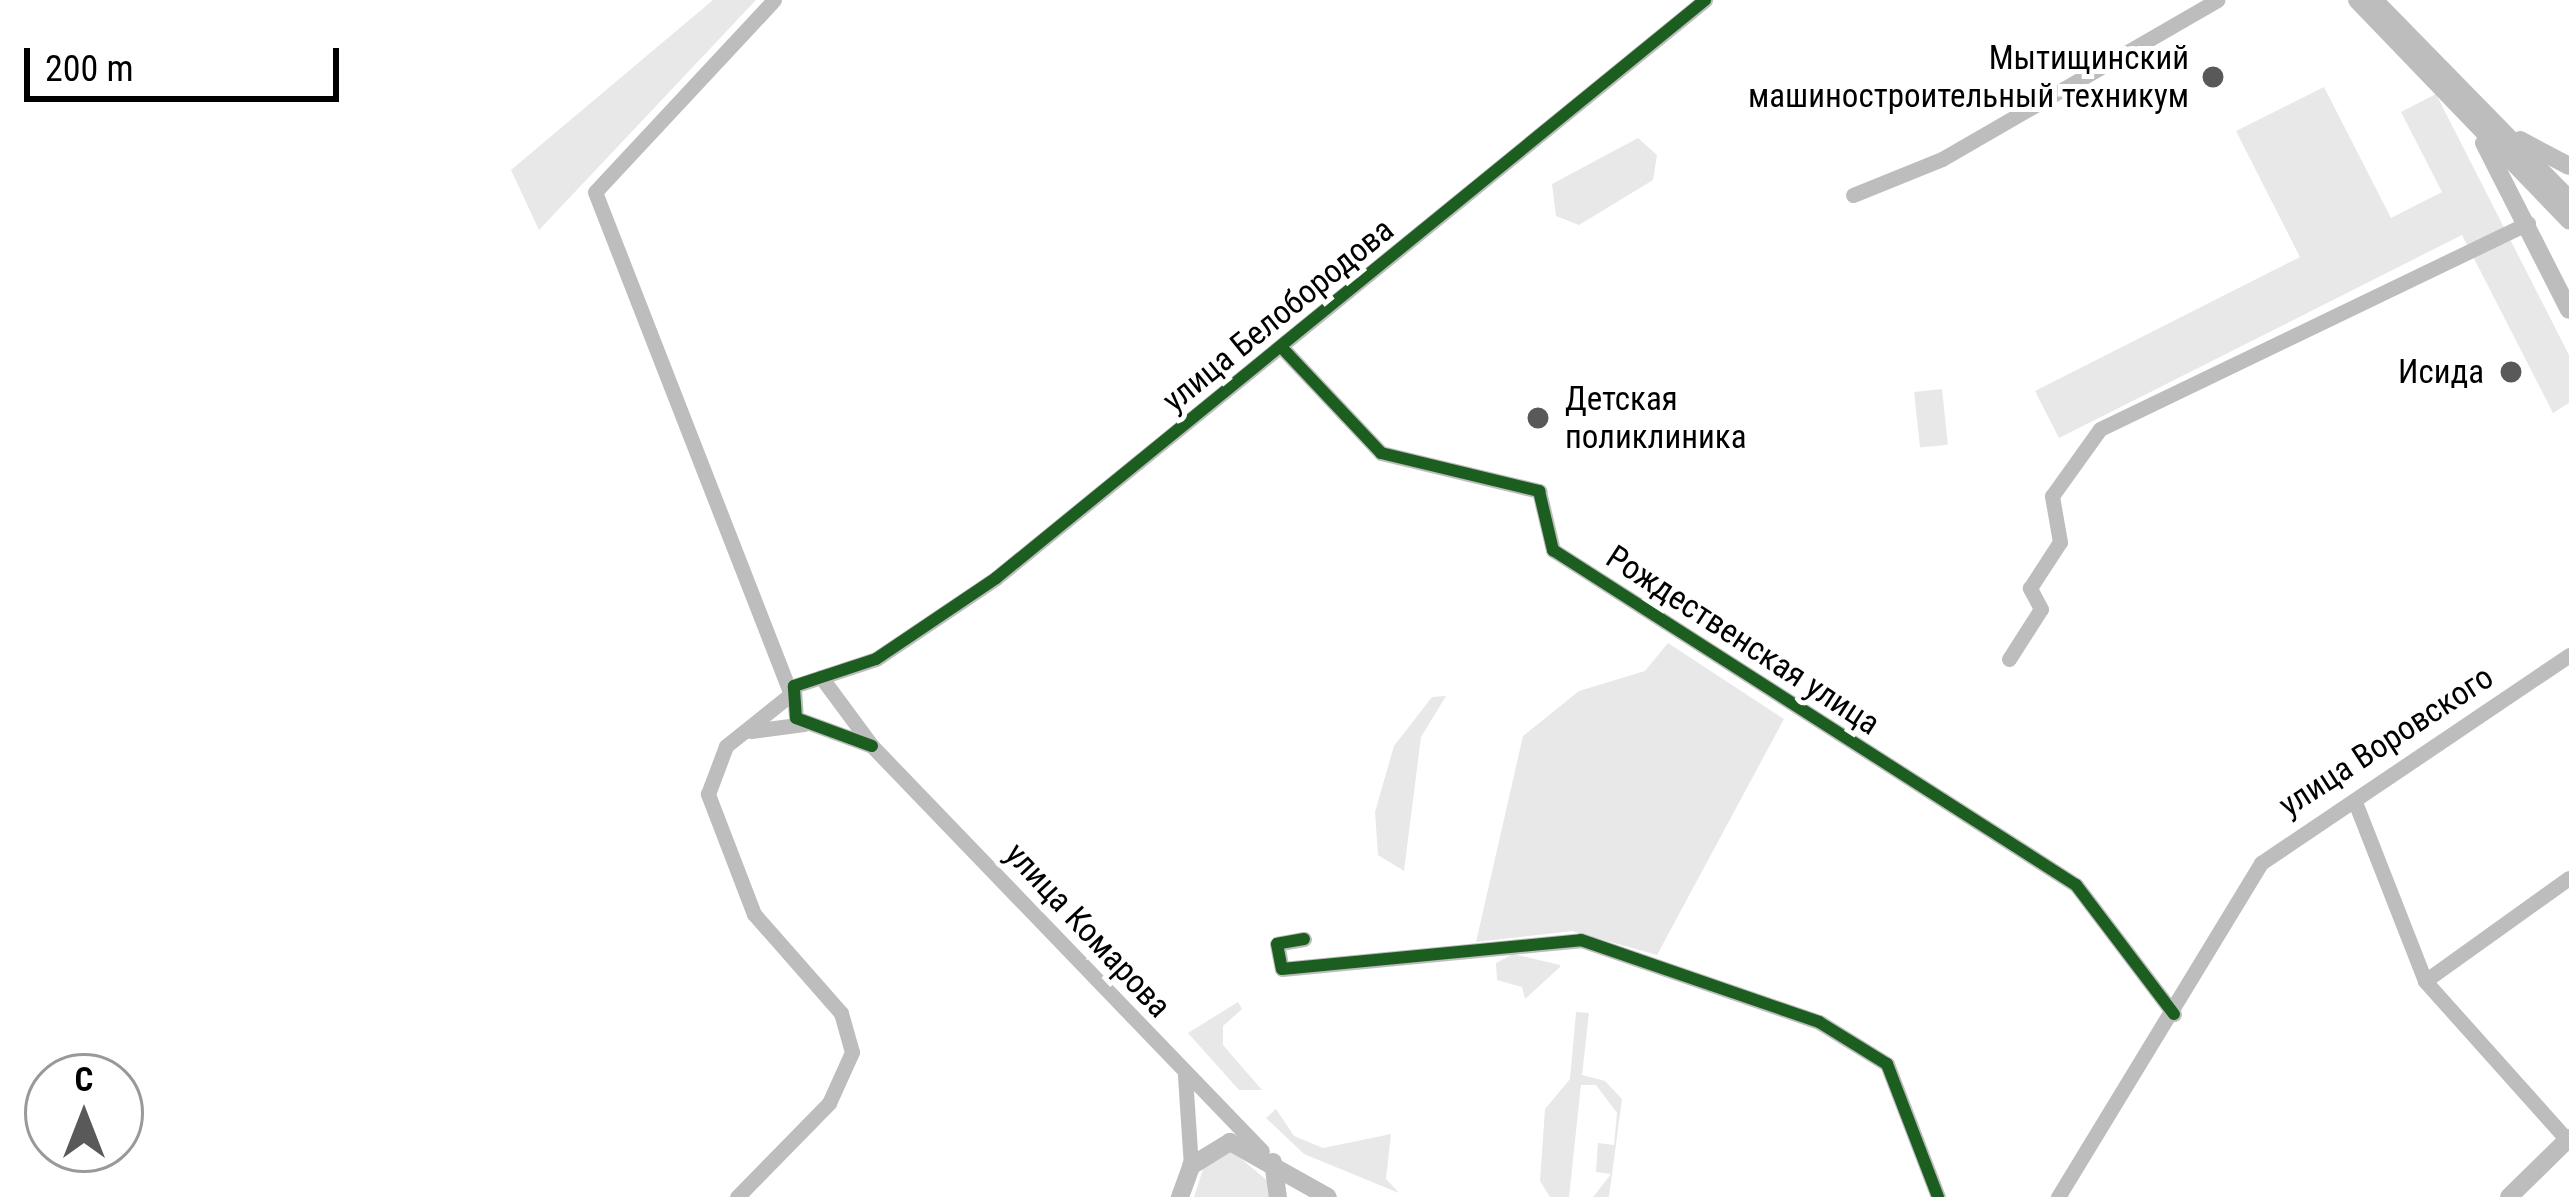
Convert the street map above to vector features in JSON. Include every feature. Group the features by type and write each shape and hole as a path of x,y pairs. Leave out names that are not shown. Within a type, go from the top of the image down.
{"main road":[{"path":"2356,0 2569,220"},
{"path":"2374,0 2569,200"},
{"path":"2473,124 2569,310"},
{"path":"2506,133 2569,166"},
{"path":"2509,1197 2568,1139"},
{"path":"1186,1185 1230,1142 1268,1156 1328,1197"},
{"path":"1268,1156 1278,1197"}],"street":[{"path":"742,734 811,724 790,693 778,651 595,188 774,0"},
{"name":"улица Белобородова","path":"811,724 876,659 1285,351 1705,0"},
{"path":"1853,195 1942,159 2217,0"},
{"path":"2008,658 2041,609 2030,588 2060,542 2052,496 2101,429 2528,223"},
{"name":"Рождественская улица","path":"1285,351 1373,448 1538,491 1553,550 2076,885 2174,1014"},
{"path":"736,1197 829,1103 852,1043 841,1013 754,914 716,824 709,776 742,734 815,676 778,651"},
{"name":"улица Воровского","path":"2058,1197 2272,851 2355,802 2569,656"},
{"name":"улица Белобородова","path":"815,676 876,659"},
{"name":"улица Комарова","path":"815,676 872,746 1185,1076 1268,1156"},
{"name":"улица Комарова","path":"811,724 872,746"},
{"path":"2355,802 2426,981 2568,1139"},
{"path":"2426,981 2569,878"},
{"path":"1304,939 1276,944 1282,969 1580,940 1819,1022 1887,1064 1938,1197"},
{"path":"1185,1076 1186,1185"}],"shaded area":[{"path":"713,0 756,0 539,230 511,170"},
{"path":"2324,87 2391,218 2442,192 2401,112 2436,94 2569,355 2569,403 2553,413 2462,235 2059,438 2035,391 2300,257 2236,131"},
{"path":"1638,138 1657,155 1653,180 1579,225 1556,216 1552,184"},
{"path":"1942,389 1948,445 1920,448 1914,392"},
{"path":"1668,643 1784,719 1657,955 1572,931 1476,942 1523,736 1579,691 1645,671"},
{"path":"1446,696 1421,737 1404,871 1378,855 1375,812 1394,746 1432,697"},
{"path":"1513,954 1560,967 1525,999 1522,987 1497,980 1496,963"},
{"path":"1238,1002 1242,1009 1223,1026 1223,1045 1262,1090 1239,1090 1188,1033"},
{"path":"1576,1012 1589,1013 1582,1075 1605,1081 1622,1099 1609,1197 1593,1197 1611,1174 1596,1172 1598,1143 1614,1145 1617,1113 1596,1085 1581,1085 1569,1197 1550,1197 1540,1181 1545,1109 1570,1079"},
{"path":"1276,1109 1294,1136 1323,1148 1391,1134 1386,1179 1399,1193 1304,1154 1266,1118"},
{"path":"1232,1151 1270,1183 1271,1197 1194,1197 1204,1166"}],"cycle path":[{"path":"872,746 796,718 794,686 876,659 996,578 1705,0"},
{"path":"1285,351 1381,453 1539,491 1553,550 2076,885 2174,1014"},
{"path":"1304,939 1277,944 1282,969 1581,940 1819,1022 1887,1064 1938,1197"}],"place":[{"name":"Мытищинский машиностроительный техникум","path":"2213,77"},
{"name":"Исида","path":"2511,372"},
{"name":"Детская поликлиника","path":"1538,418"}]}
